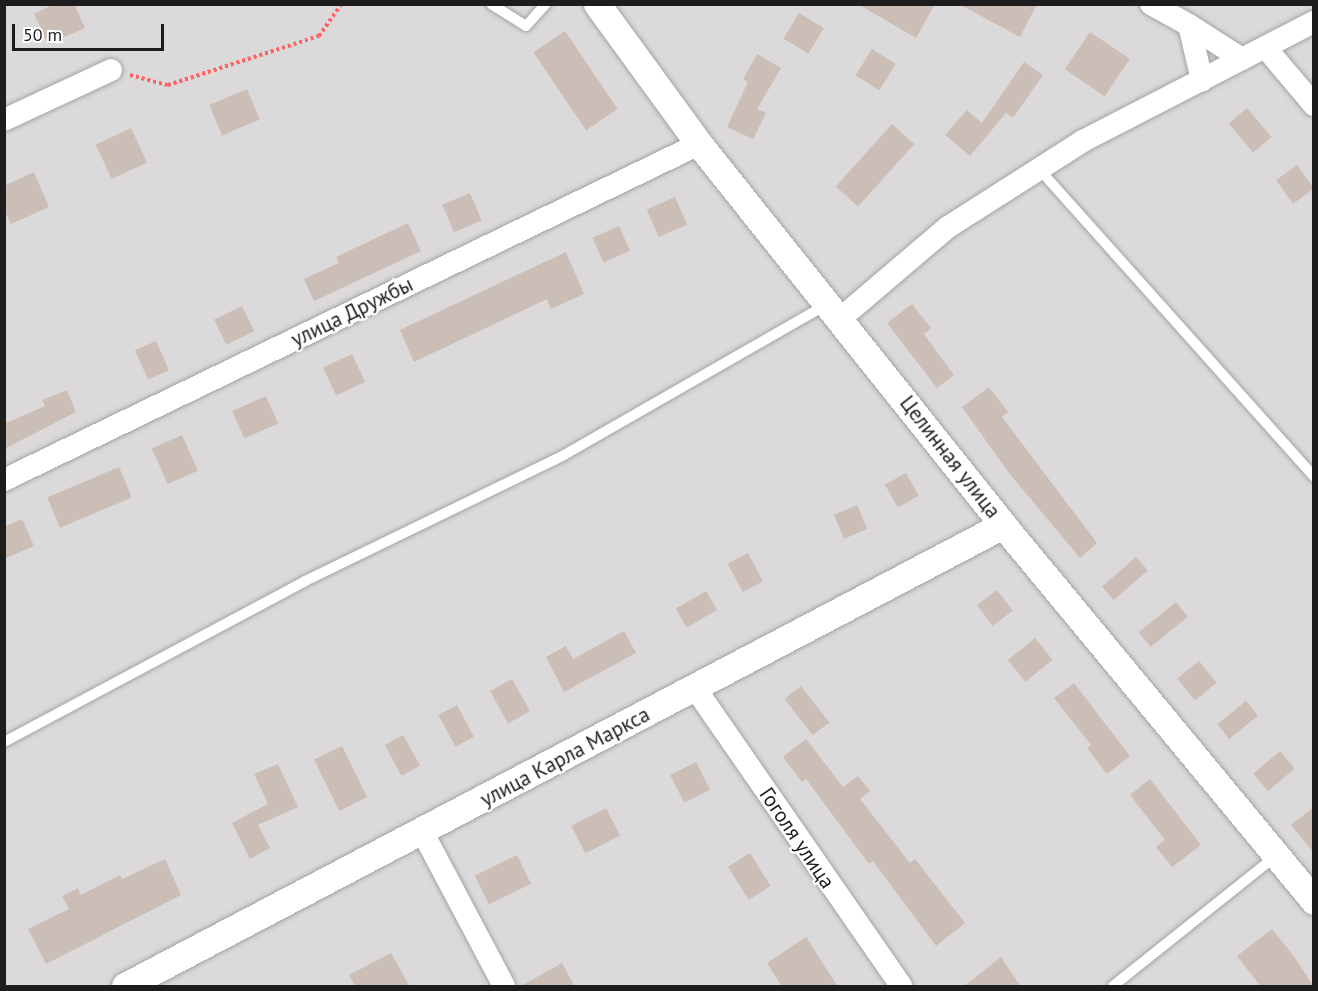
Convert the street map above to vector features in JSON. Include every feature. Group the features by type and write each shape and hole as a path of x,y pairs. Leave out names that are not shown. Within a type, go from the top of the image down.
{"street":[{"name":"Целинная улица","path":"597,4 699,144 835,311 1003,525 1314,901"},
{"path":"1151,4 1242,59"},
{"path":"835,311 948,227 1083,141 1314,22"},
{"path":"1189,25 1202,80"},
{"path":"1265,47 1314,105"},
{"path":"4,120 111,70"},
{"name":"улица Дружбы","path":"4,480 699,144"},
{"name":"улица Карла Маркса","path":"125,987 1003,525"},
{"name":"Гоголя улица","path":"695,688 891,984"},
{"path":"422,831 504,987"}],"lane":[{"path":"490,4 526,26 546,4"},
{"path":"1039,169 1314,477"},
{"path":"4,742 305,582 564,455 835,311"},
{"path":"1113,987 1276,856"}],"path":[{"path":"111,70 168,85 319,36 341,4"}],"shaded area":[{"path":"5,5 1313,5 1313,986 5,986"}],"building":[{"path":"54,4 74,4 85,28 48,44 34,14"},
{"path":"858,4 935,4 916,38"},
{"path":"959,4 1037,4 1020,37"},
{"path":"799,13 824,28 808,54 784,39"},
{"path":"565,31 618,109 586,130 533,52"},
{"path":"1090,32 1130,59 1105,96 1065,69"},
{"path":"872,49 896,64 879,90 856,75"},
{"path":"757,54 781,68 757,109 766,113 753,139 727,127 748,82 743,79"},
{"path":"1024,62 1043,75 1013,118 1006,113 970,156 945,135 967,110 982,123"},
{"path":"247,89 260,119 222,135 209,105"},
{"path":"1247,108 1271,137 1253,153 1229,123"},
{"path":"892,124 914,144 858,206 836,186"},
{"path":"131,128 147,162 112,179 96,144"},
{"path":"1297,165 1314,188 1293,204 1276,180"},
{"path":"34,172 49,207 11,224 4,210 4,186"},
{"path":"470,193 482,221 454,232 442,205"},
{"path":"675,197 687,224 659,237 647,210"},
{"path":"408,223 421,251 314,301 304,279 339,263 336,257"},
{"path":"619,226 630,251 603,262 593,238"},
{"path":"566,252 584,294 551,309 547,299 414,362 400,330"},
{"path":"912,304 931,328 924,334 954,375 937,388 887,323"},
{"path":"242,306 254,331 226,345 214,320"},
{"path":"156,341 169,370 148,380 135,350"},
{"path":"352,354 365,382 336,396 323,368"},
{"path":"989,387 1008,412 1002,417 1097,543 1080,558 1009,473 962,407"},
{"path":"67,390 76,412 4,449 4,424 45,406 42,400"},
{"path":"266,396 278,423 244,438 232,411"},
{"path":"182,435 198,471 168,484 152,448"},
{"path":"119,467 132,497 60,528 47,497"},
{"path":"906,473 919,496 898,507 885,485"},
{"path":"857,505 867,529 844,539 834,515"},
{"path":"22,519 34,546 4,559 4,527"},
{"path":"748,553 763,581 743,592 728,564"},
{"path":"1136,557 1148,571 1114,600 1102,587"},
{"path":"997,590 1013,611 993,626 977,605"},
{"path":"706,591 717,610 687,628 676,608"},
{"path":"1176,602 1188,617 1151,647 1139,632"},
{"path":"624,631 636,653 564,692 546,657 566,646 573,659"},
{"path":"1035,638 1053,660 1025,682 1008,660"},
{"path":"1199,661 1217,683 1195,700 1177,679"},
{"path":"512,679 530,711 508,723 490,691"},
{"path":"1074,683 1130,756 1107,774 1087,748 1091,745 1054,698"},
{"path":"801,686 829,722 813,735 784,699"},
{"path":"1246,701 1258,716 1229,739 1217,724"},
{"path":"457,705 474,737 455,747 438,715"},
{"path":"403,735 420,766 402,776 385,745"},
{"path":"806,739 843,787 858,776 870,791 860,799 910,863 915,859 965,923 936,946 873,861 869,864 806,779 802,782 783,757"},
{"path":"342,746 367,797 339,811 314,760"},
{"path":"1280,751 1295,769 1268,791 1253,773"},
{"path":"696,762 710,790 684,803 670,775"},
{"path":"278,764 298,807 258,825 270,848 250,859 232,823 268,804 254,774"},
{"path":"1150,779 1201,845 1172,867 1156,847 1165,840 1130,795"},
{"path":"1314,807 1314,853 1291,825"},
{"path":"606,808 620,836 585,853 571,826"},
{"path":"750,853 771,886 749,900 728,867"},
{"path":"517,855 531,884 489,904 475,876"},
{"path":"165,859 181,895 46,964 28,929 69,909 62,896 78,888 81,895 120,875 122,879"},
{"path":"1272,929 1314,987 1261,987 1237,956"},
{"path":"806,937 838,987 782,987 767,963"},
{"path":"391,953 410,987 356,987 349,975"},
{"path":"1001,957 1021,987 963,987"},
{"path":"562,963 575,987 519,987"}]}
